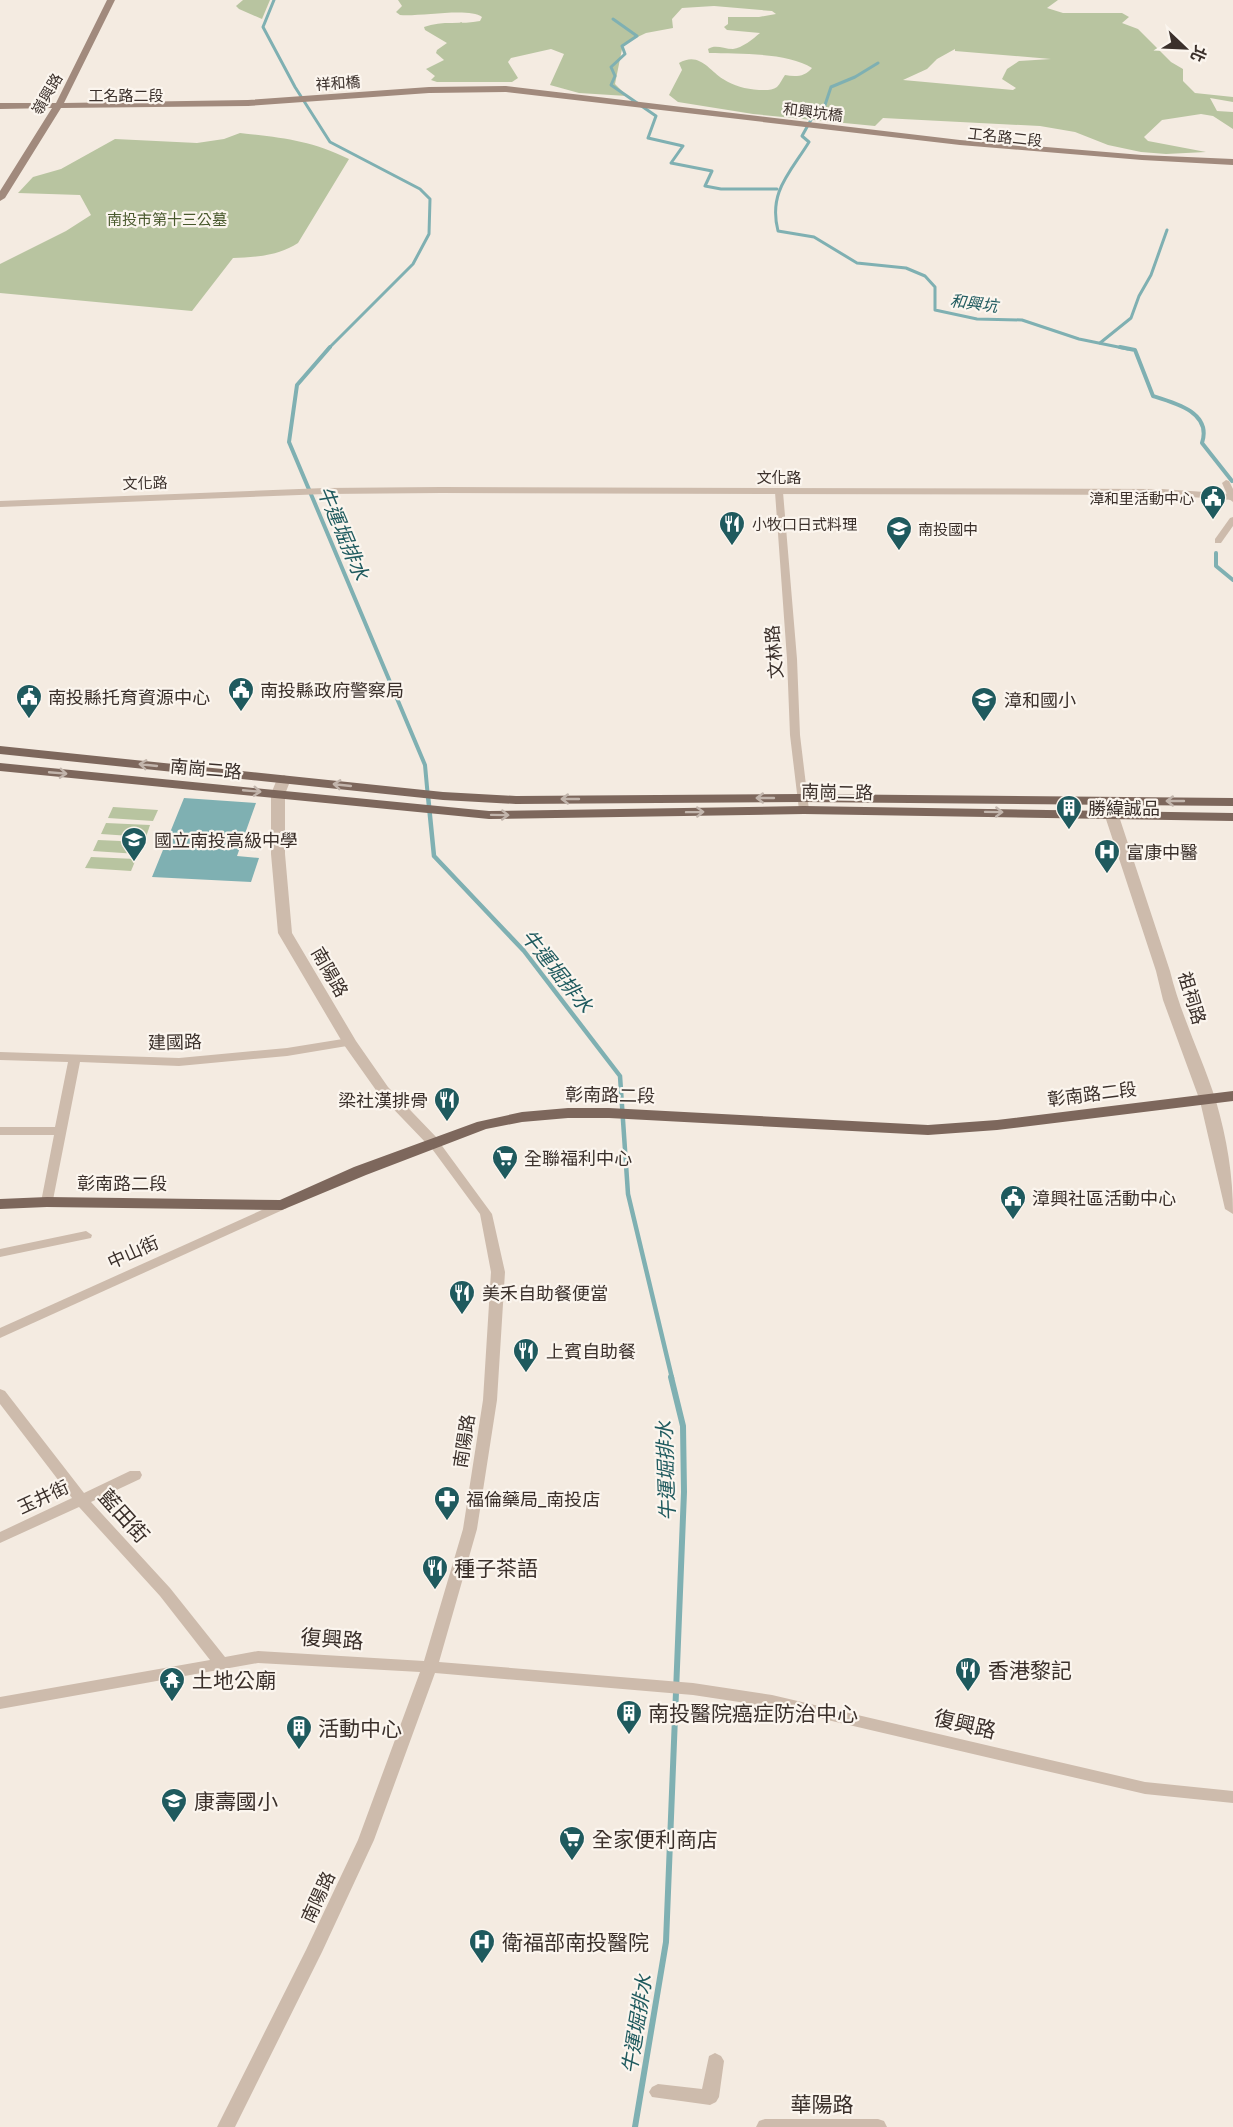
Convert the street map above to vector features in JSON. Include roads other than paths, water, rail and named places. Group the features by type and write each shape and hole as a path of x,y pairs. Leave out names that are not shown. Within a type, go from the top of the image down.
{"main road":[{"name":"嶺興路","path":"0,198 56,108 111,0"},
{"name":"祥和橋","path":"250,105 431,93 505,94 618,104 759,121"},
{"name":"工名路二段","path":"0,111 250,105"},
{"name":"工名路二段","path":"0,106 56,108"},
{"name":"和興坑橋","path":"759,121 859,133"},
{"name":"工名路二段","path":"859,133 992,151 1233,164"},
{"name":"南崗二路","path":"0,750 443,796 516,800 1109,807 1233,802"},
{"name":"南崗二路","path":"0,767 441,811 529,816 803,804"},
{"name":"南崗二路","path":"1109,807 1233,817"},
{"name":"彰南路二段","path":"0,1204 47,1202 282,1205 433,1142 482,1125 522,1117 568,1113 609,1113 928,1130 997,1125 1208,1101 1233,1096"}],"street":[{"path":"1226,483 1232,497"},
{"name":"文化路","path":"0,504 325,491 1162,492 1232,497"},
{"name":"文林路","path":"779,492 792,659 795,735 803,804"},
{"path":"1218,542 1233,520"},
{"name":"南陽路","path":"226,2127 314,1952 366,1840 430,1667 470,1529 490,1400 498,1272 486,1214 433,1142 384,1090 349,1042 285,933 278,854 278,794 284,779"},
{"name":"祖祠路","path":"1109,807 1126,865 1163,971 1170,1000 1208,1101 1233,1209"},
{"name":"建國路","path":"0,1056 179,1062 287,1052 349,1042"},
{"path":"47,1202 59,1131 75,1059"},
{"path":"0,1131 59,1131"},
{"name":"中山街","path":"0,1333 282,1205"},
{"path":"0,1253 86,1235"},
{"name":"藍田街","path":"0,1394 82,1501 165,1592 220,1662"},
{"name":"玉井街","path":"0,1538 135,1475"},
{"name":"復興路","path":"0,1703 258,1656 430,1667 688,1688 772,1701 1145,1788 1233,1797"},
{"path":"658,2092 710,2097 715,2061"},
{"name":"華陽路","path":"765,2127 879,2127"}],"water":[{"path":"184,798 256,803 237,856 259,858 251,882 152,877"}],"waterway":[{"name":"牛運堀排水","path":"274,0 263,27 295,87 330,142 420,189 430,199 429,234 413,264 330,347"},
{"name":"和興坑","path":"613,19 637,36 622,46 625,54 611,67 615,76 611,85 656,116 648,138 683,146 671,163 712,171 705,186 721,189 777,189"},
{"name":"和興坑","path":"878,63 855,77 831,87 824,108 812,118 802,136 809,142 778,194 776,205 778,231 814,237 857,263 906,268 925,276 935,287 935,310 977,319 1022,320 1079,339 1128,349"},
{"path":"1100,343 1131,318 1139,296 1151,275 1167,230"},
{"name":"牛運堀排水","path":"330,347 297,385 289,442 425,765 428,798"},
{"name":"和興坑","path":"1120,347 1135,350 1153,396 1181,406 1197,417 1204,433 1202,443 1232,481"},
{"name":"和興坑","path":"1216,553 1216,566 1233,580"},
{"name":"牛運堀排水","path":"428,796 434,856 524,951 620,1076 628,1194 672,1378"},
{"name":"牛運堀排水","path":"635,2127 666,1942 684,1492 683,1426 671,1377"}],"place":[{"name":"漳和里活動中心","path":"1213,521"},
{"name":"小牧口日式料理","path":"732,547"},
{"name":"南投國中","path":"899,552"},
{"name":"南投縣政府警察局","path":"241,713"},
{"name":"南投縣托育資源中心","path":"29,720"},
{"name":"漳和國小","path":"984,723"},
{"name":"勝緯誠品","path":"1069,831"},
{"name":"國立南投高級中學","path":"134,863"},
{"name":"富康中醫","path":"1107,875"},
{"name":"梁社漢排骨","path":"447,1123"},
{"name":"全聯福利中心","path":"505,1181"},
{"name":"漳興社區活動中心","path":"1013,1221"},
{"name":"美禾自助餐便當","path":"462,1316"},
{"name":"上賓自助餐","path":"526,1374"},
{"name":"福倫藥局_南投店","path":"447,1522"},
{"name":"種子茶語","path":"435,1591"},
{"name":"香港黎記","path":"968,1693"},
{"name":"土地公廟","path":"172,1703"},
{"name":"南投醫院癌症防治中心","path":"629,1736"},
{"name":"活動中心","path":"299,1751"},
{"name":"康壽國小","path":"174,1824"},
{"name":"全家便利商店","path":"572,1862"},
{"name":"衛福部南投醫院","path":"482,1965"}],"park label":[{"name":"南投市第十三公墓","path":"167,219"}]}
